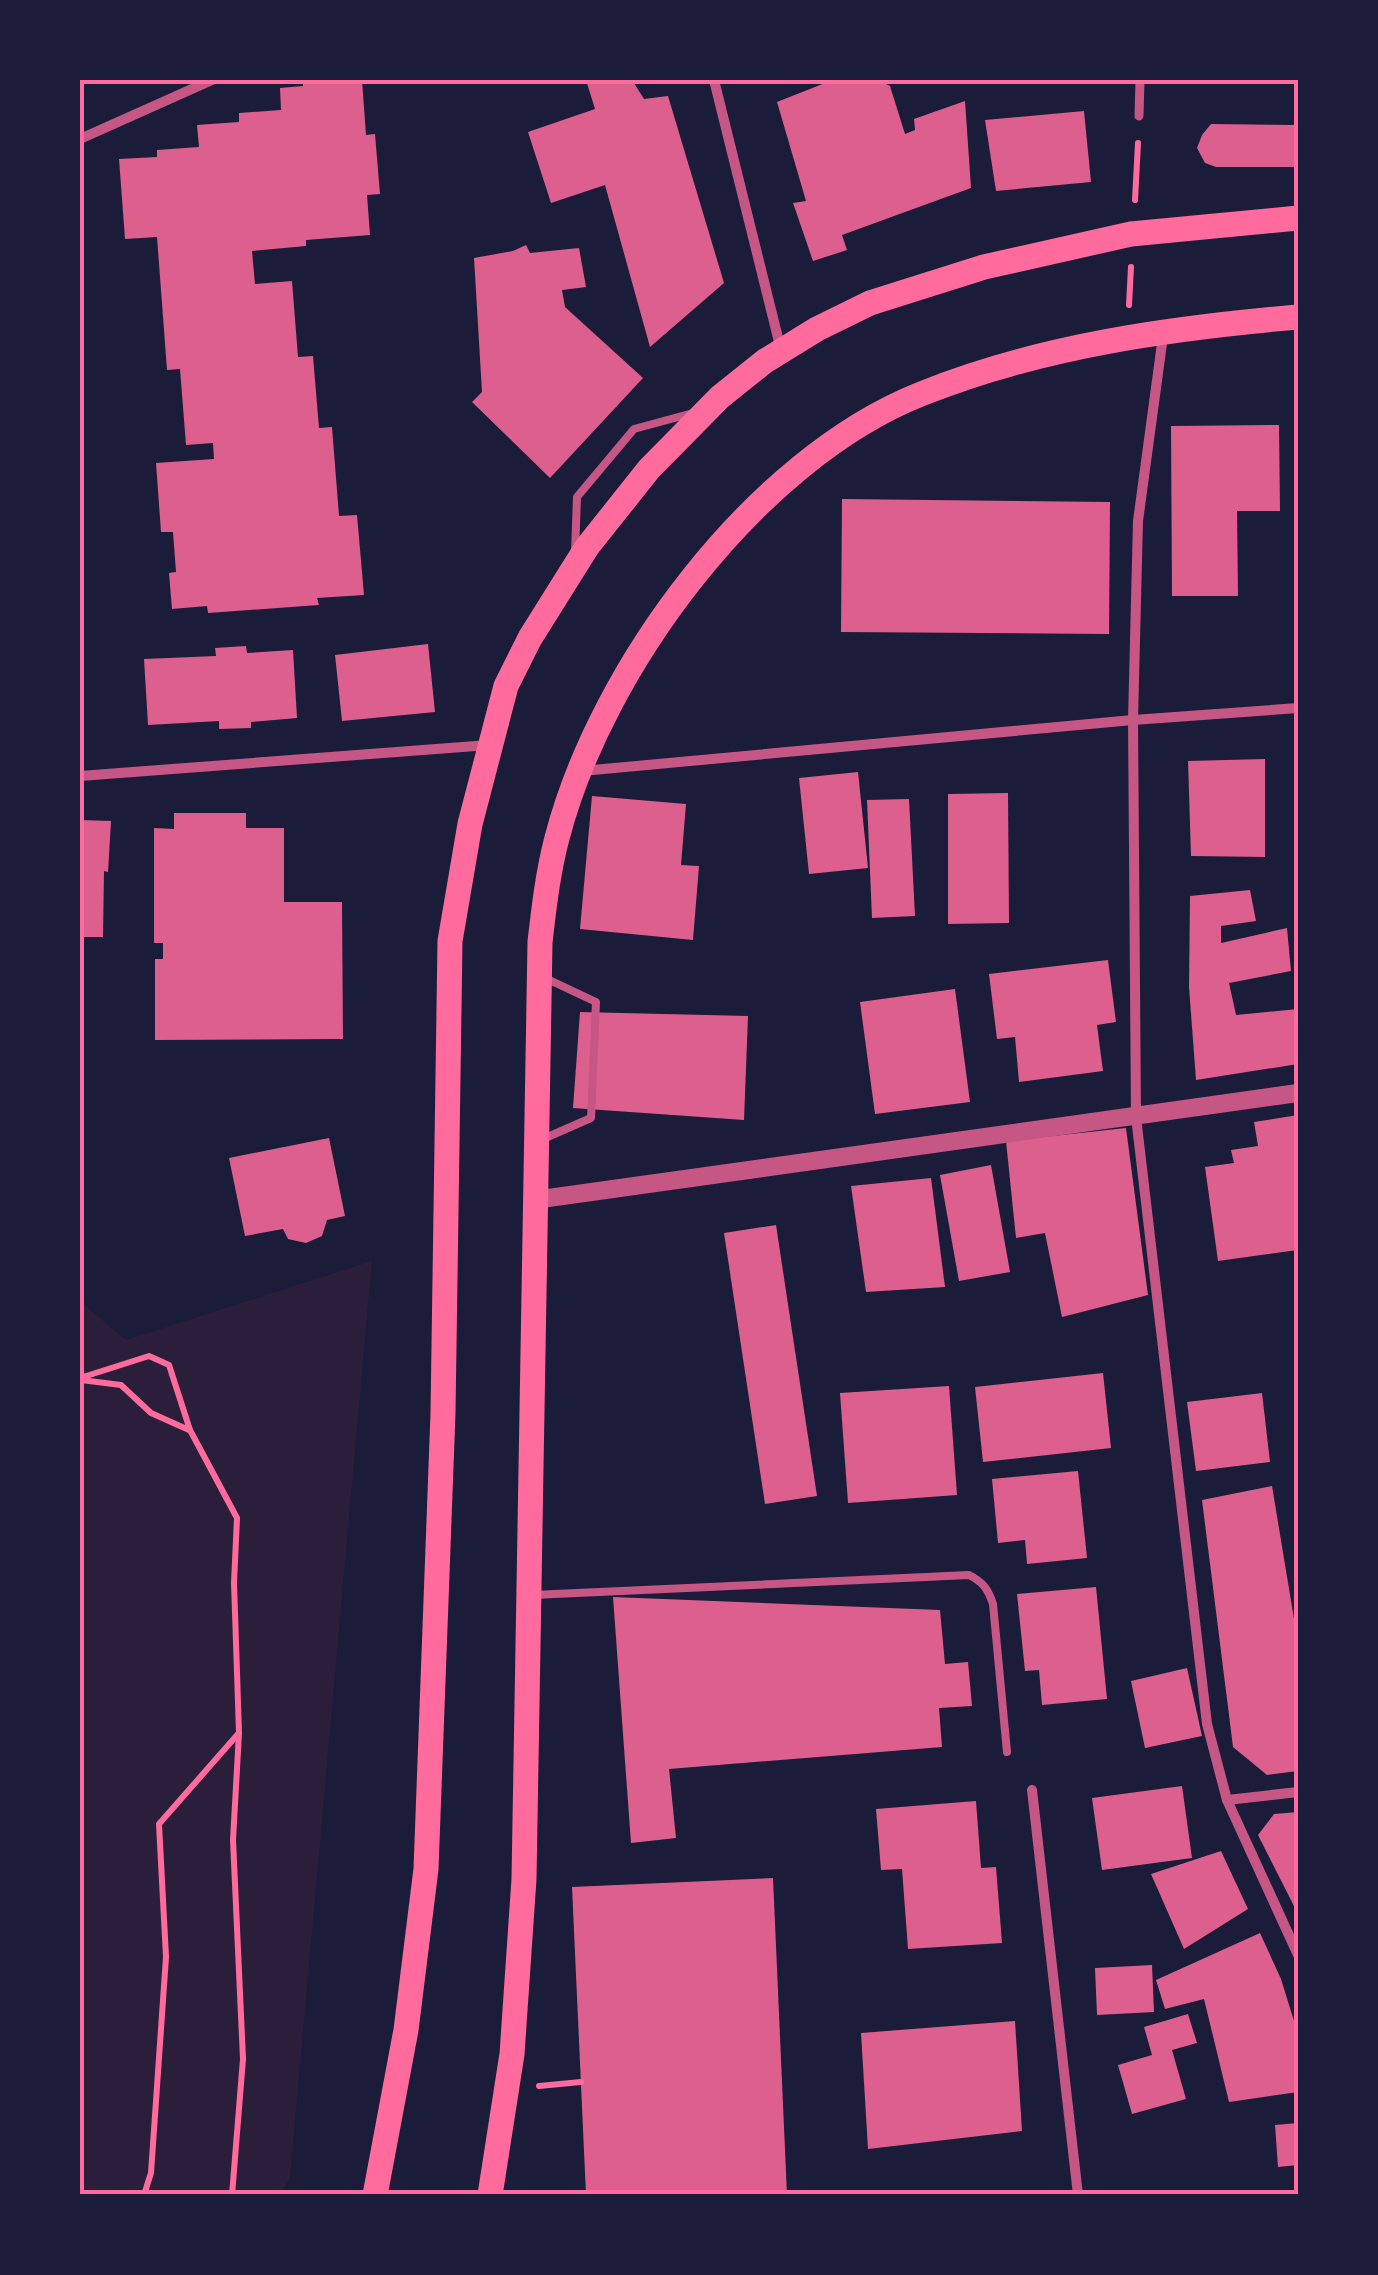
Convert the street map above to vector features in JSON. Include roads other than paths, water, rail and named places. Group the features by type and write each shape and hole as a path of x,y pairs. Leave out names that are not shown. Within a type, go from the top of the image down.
{"main road":[{"path":"375,2195 406,2030 426,1870 442,1432 450,941 458,882 506,686 530,638 574,568 649,469 707,410 781,351 870,303 984,267 1131,234 1298,218"},
{"path":"490,2195 508,2088 520,1954 538,975 547,883 557,836 580,771 610,703 693,578 751,510 829,444 919,394 982,373 1164,330 1298,317"}],"street":[{"path":"80,140 212,80"},
{"path":"714,80 781,351"},
{"path":"1139,116 1140,80"},
{"path":"1164,330 1138,521 1133,720 1136,1117 1207,1724 1227,1800 1298,1955"},
{"path":"580,771 1298,708"},
{"path":"80,776 490,744"},
{"path":"534,1200 1298,1093"},
{"path":"1032,1790 1078,2195"},
{"path":"1227,1800 1298,1792"}],"lane":[{"path":"574,568 576,496 634,429 707,410"},
{"path":"534,1142 591,1118 596,1002 538,975"},
{"path":"529,1595 969,1575 989,1591 992,1604 1007,1752"}]}
